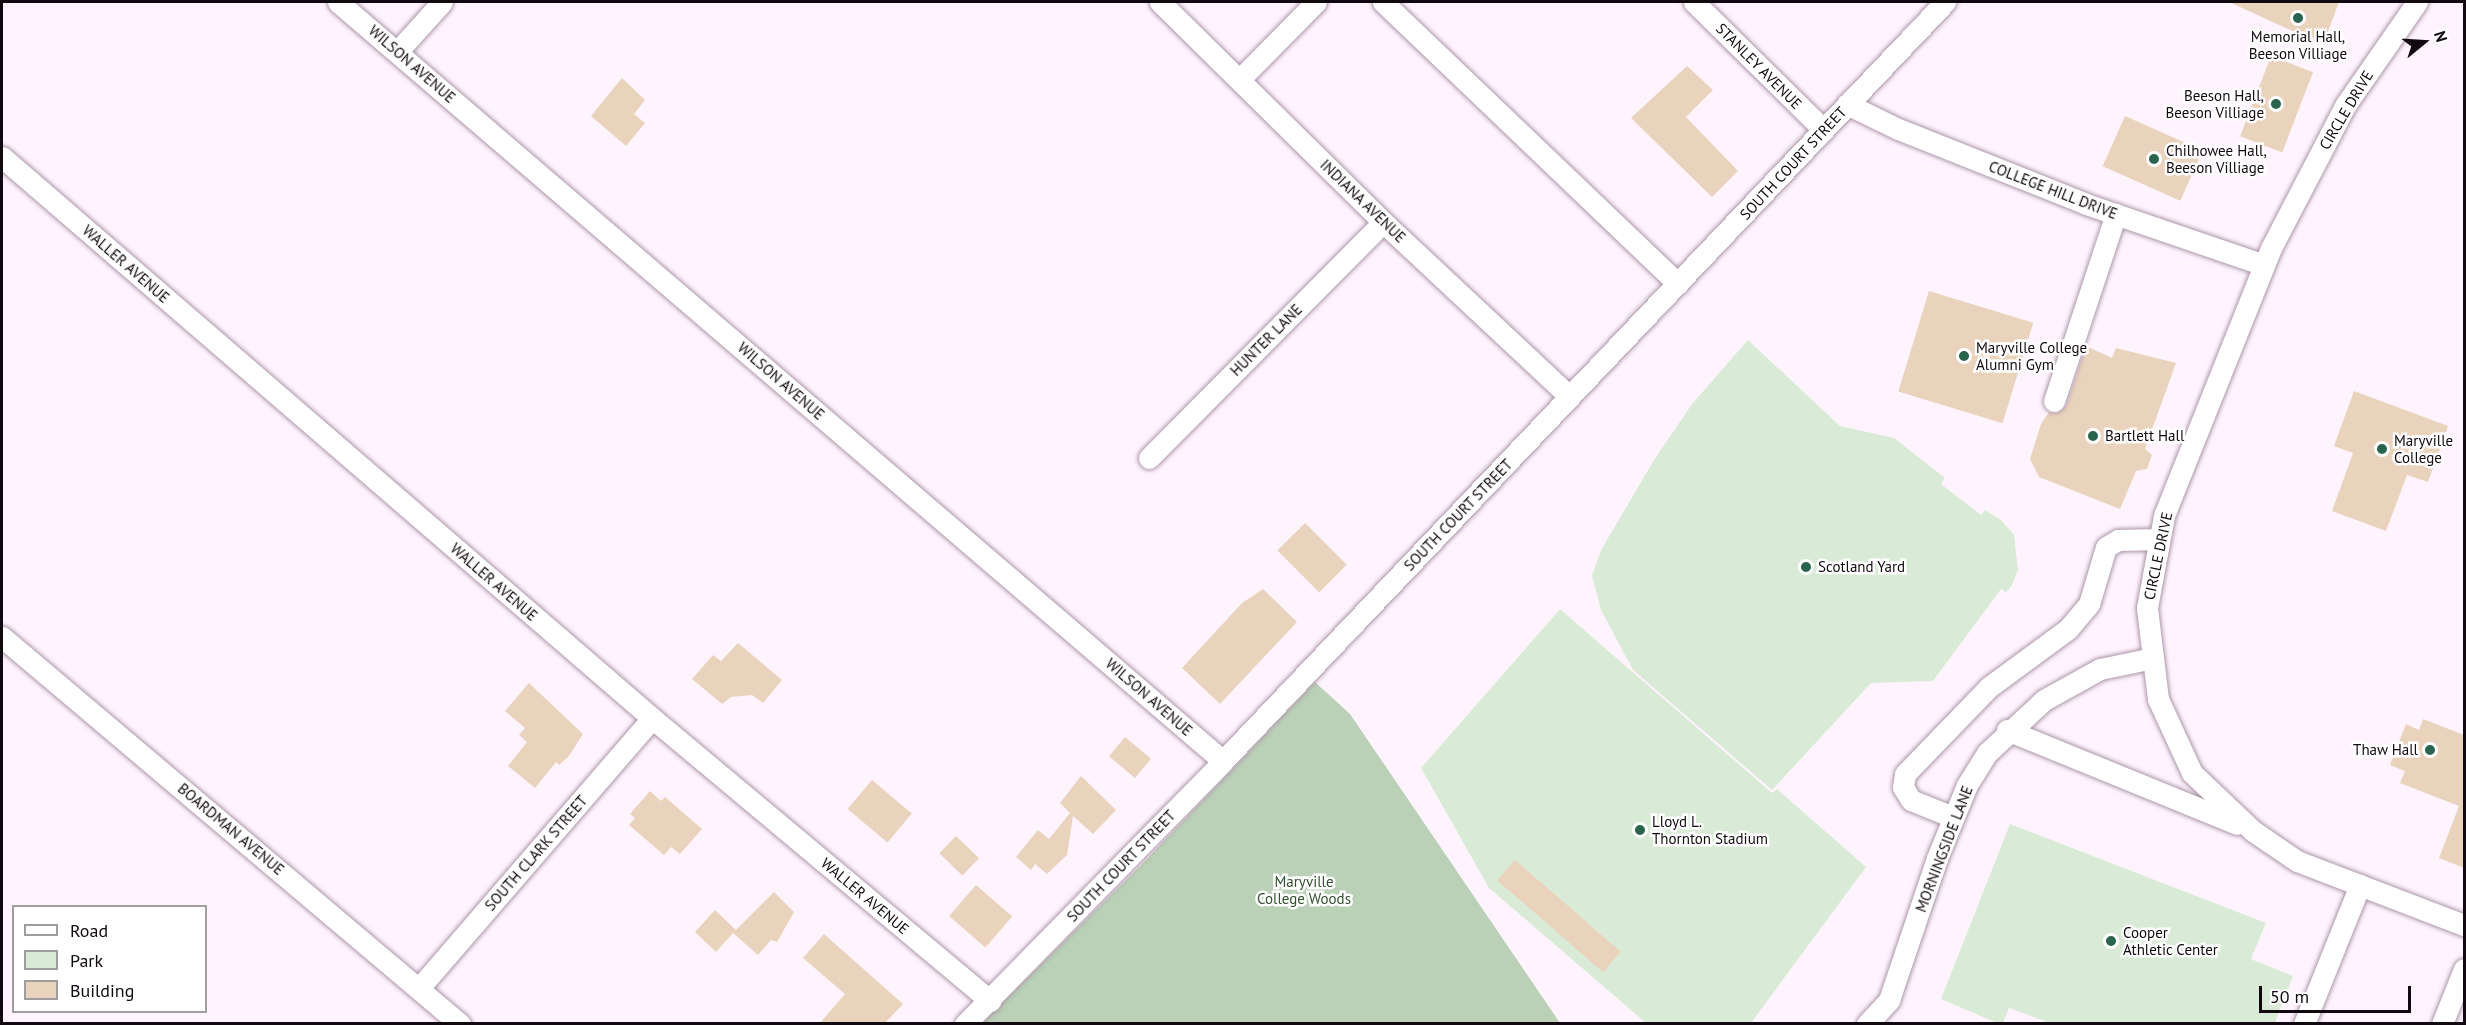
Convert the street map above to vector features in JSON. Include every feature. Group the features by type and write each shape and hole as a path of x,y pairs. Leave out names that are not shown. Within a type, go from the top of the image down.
{"street":[{"name":"WILSON AVENUE","path":"338,2 1223,760"},
{"path":"397,52 442,2"},
{"name":"INDIANA AVENUE","path":"1160,2 1383,222 1570,397"},
{"path":"1240,79 1316,2"},
{"path":"1383,2 1678,284"},
{"name":"STANLEY AVENUE","path":"1694,2 1824,130"},
{"name":"SOUTH COURT STREET","path":"965,1023 990,1001 1223,760 1945,2"},
{"name":"CIRCLE DRIVE","path":"2417,2 2346,104 2264,265 2158,539 2146,608 2158,699 2192,773 2253,831 2297,861 2464,925"},
{"name":"COLLEGE HILL DRIVE","path":"1847,104 1898,129 2116,214 2264,265"},
{"name":"WALLER AVENUE","path":"2,157 652,718 990,1001"},
{"path":"2054,401 2116,214"},
{"name":"HUNTER LANE","path":"1149,458 1383,222"},
{"path":"1953,817 1911,800 1903,787 1905,774 1989,687 2068,630 2089,604 2106,547 2118,540 2158,539"},
{"name":"BOARDMAN AVENUE","path":"2,636 460,1023"},
{"name":"MORNINGSIDE LANE","path":"1867,1023 1889,1000 1953,817 1967,785 2007,730 2044,700 2100,669 2153,658"},
{"name":"SOUTH CLARK STREET","path":"420,987 652,718"},
{"path":"2007,730 2253,831"},
{"path":"2304,1023 2360,885"},
{"path":"2442,1023 2464,969"}],"green space":[{"name":"Scotland Yard","path":"1748,340 1840,426 1894,438 1945,478 1941,484 1981,515 1985,510 2001,520 2014,535 2018,570 2011,587 2006,592 2001,589 1933,681 1871,683 1772,790 1633,670 1601,610 1592,576 1601,550 1654,460 1692,404"},
{"name":"Lloyd L. Thornton Stadium","path":"1560,609 1772,793 1777,789 1866,867 1751,1023 1646,1023 1489,888 1421,768"},
{"name":"Maryville College Woods","path":"1315,682 1350,714 1560,1023 981,1024 1144,862"},
{"name":"Cooper Athletic Center","path":"2010,824 2266,923 2251,959 2293,976 2275,1023 2050,1023 2009,1008 2003,1023 1997,1023 1941,999"}],"building":[{"name":"Memorial Hall, Beeson Villiage","path":"2229,2 2339,2 2323,45"},
{"name":"Beeson Hall, Beeson Villiage","path":"2271,56 2313,72 2282,152 2240,136"},
{"path":"1687,66 1713,90 1686,117 1738,171 1712,197 1631,118"},
{"path":"622,78 645,100 634,114 645,123 626,146 591,116"},
{"name":"Chilhowee Hall, Beeson Villiage","path":"2125,116 2203,151 2180,201 2103,166"},
{"name":"Maryville College Alumni Gym","path":"1929,291 2033,323 2003,423 1898,391"},
{"name":"Bartlett Hall","path":"2086,346 2112,358 2116,348 2176,363 2145,449 2152,455 2147,469 2136,471 2120,509 2039,477 2030,459 2041,424 2049,412 2057,413 2066,406"},
{"path":"2354,391 2448,426 2428,482 2407,475 2386,531 2332,511 2353,453 2334,446"},
{"path":"1305,523 1347,565 1319,592 1277,551"},
{"path":"1263,589 1297,622 1220,704 1182,668 1242,603"},
{"path":"738,643 782,680 763,703 752,695 731,697 722,704 692,679 713,655 721,661"},
{"path":"529,683 583,734 569,756 559,765 556,762 535,788 508,766 527,742 519,735 525,728 505,711"},
{"name":"Thaw Hall","path":"2423,719 2464,735 2464,868 2439,858 2459,806 2400,783 2405,771 2390,765 2406,724 2419,730"},
{"path":"1125,737 1151,759 1135,778 1109,756"},
{"path":"1081,776 1116,810 1093,834 1073,816 1067,855 1047,874 1035,864 1031,870 1016,857 1038,830 1049,839 1070,813 1060,803"},
{"path":"872,780 912,813 887,843 848,809"},
{"path":"650,791 661,801 665,797 702,829 680,854 671,847 664,855 629,825 635,818 630,814"},
{"path":"956,836 979,858 962,875 939,853"},
{"path":"1515,860 1621,952 1603,972 1497,880"},
{"path":"976,885 1012,916 985,947 949,916"},
{"path":"774,892 794,912 777,942 771,940 758,955 733,933 716,952 695,932 715,910 736,930"},
{"path":"824,934 903,1004 885,1023 820,1023 845,994 803,958"}],"place":[{"name":"Memorial Hall, Beeson Villiage","path":"2298,18"},
{"name":"Beeson Hall, Beeson Villiage","path":"2276,104"},
{"name":"Chilhowee Hall, Beeson Villiage","path":"2154,159"},
{"name":"Maryville College Alumni Gym","path":"1964,356"},
{"name":"Bartlett Hall","path":"2093,436"},
{"name":"Maryville College","path":"2382,449"},
{"name":"Scotland Yard","path":"1806,567"},
{"name":"Thaw Hall","path":"2430,750"},
{"name":"Lloyd L. Thornton Stadium","path":"1640,830"},
{"name":"Cooper Athletic Center","path":"2111,941"}]}
